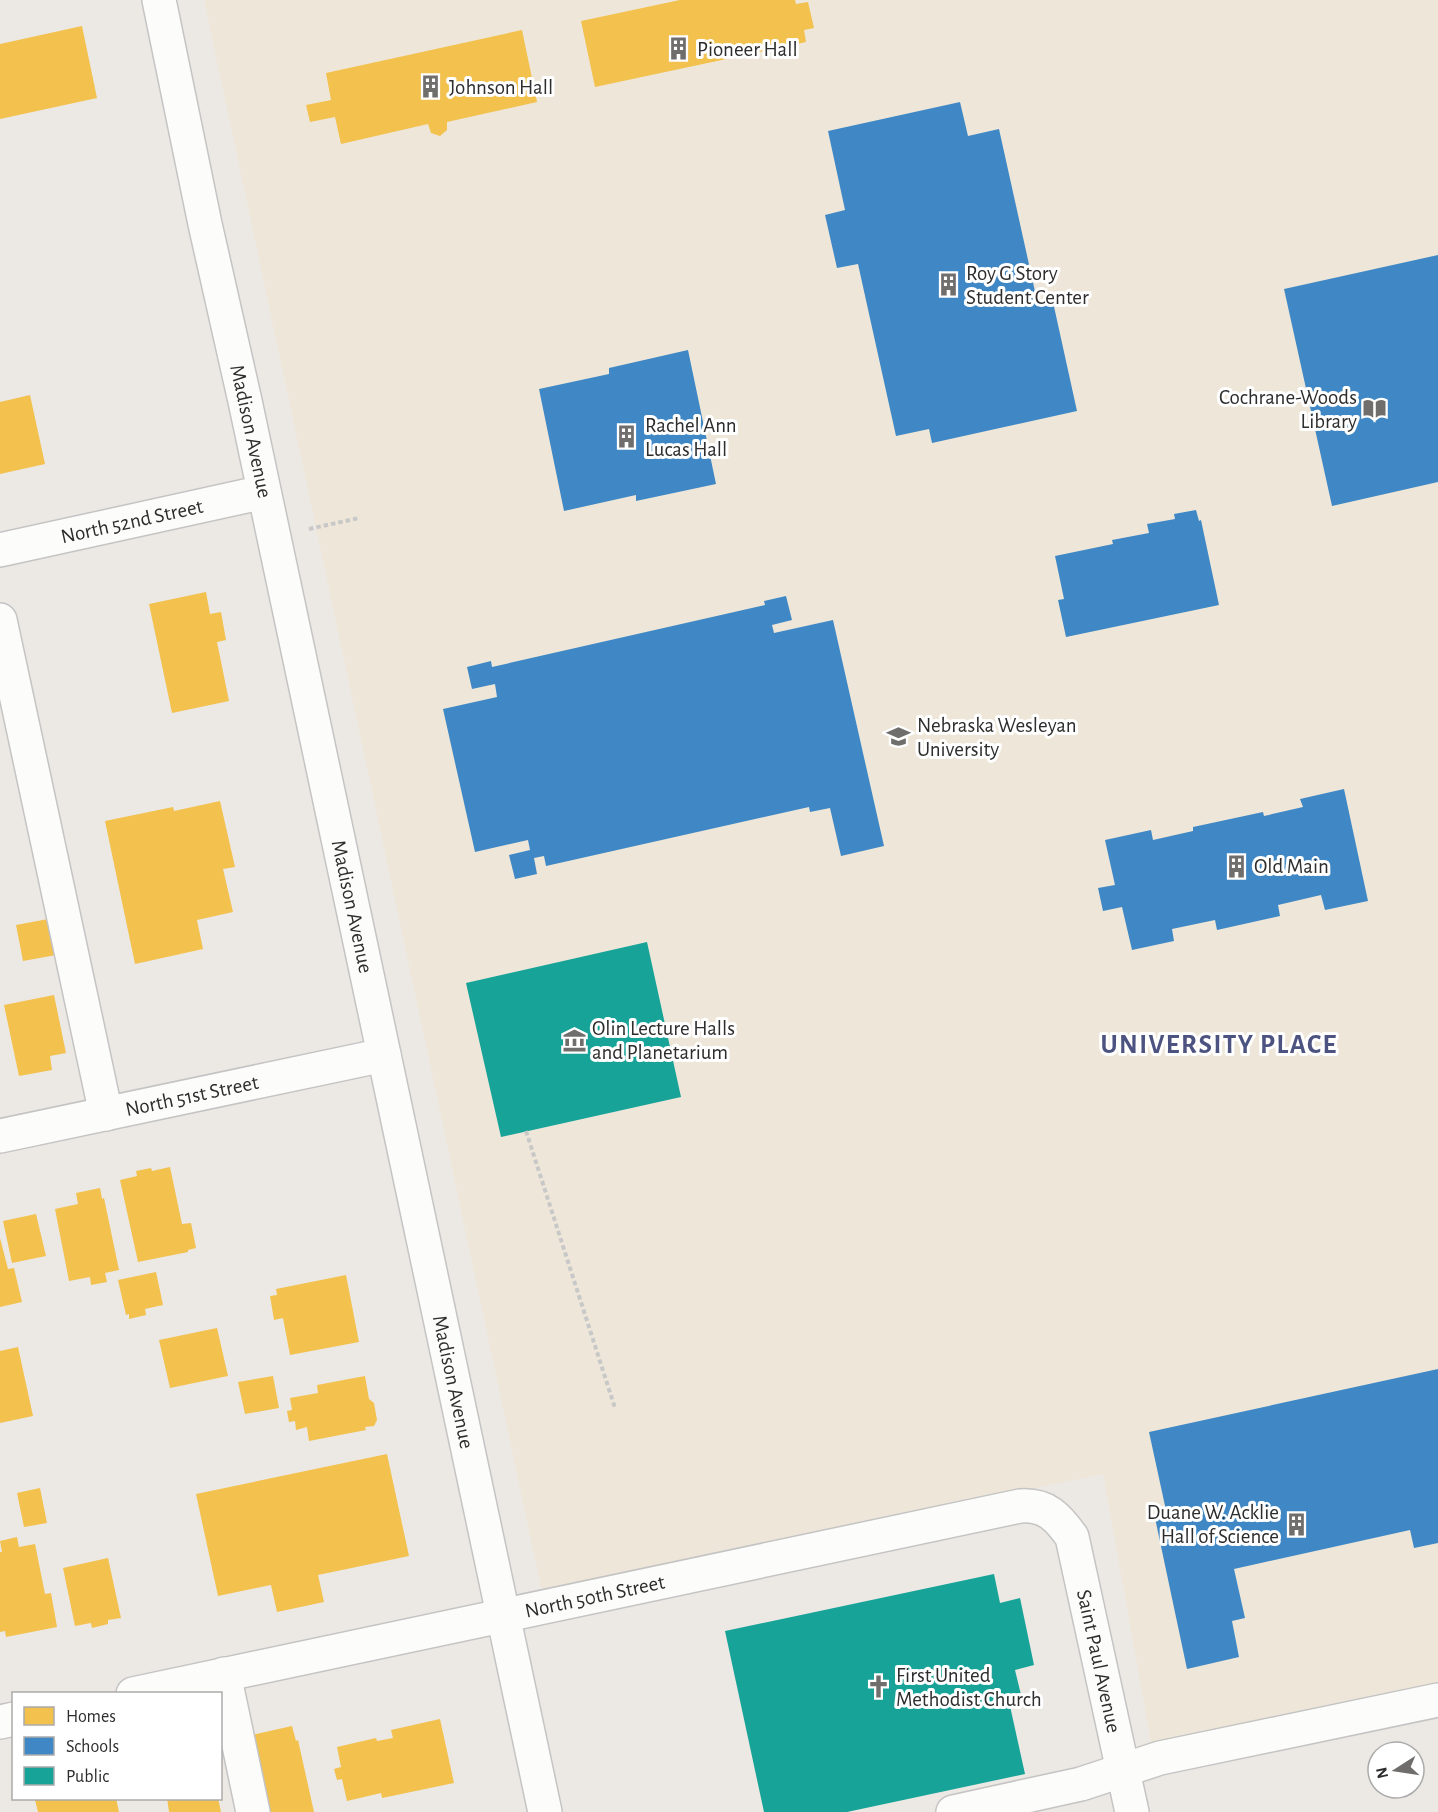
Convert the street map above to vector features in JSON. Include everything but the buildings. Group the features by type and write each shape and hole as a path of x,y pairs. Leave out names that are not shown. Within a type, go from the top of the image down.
{"street":[{"name":"Madison Avenue","path":"159,0 546,1812"},
{"name":"North 52nd Street","path":"0,549 264,492"},
{"path":"0,620 106,1114"},
{"name":"North 51st Street","path":"0,1136 384,1055"},
{"name":"North 50th Street","path":"143,1692 1020,1506 1042,1507 1054,1516"},
{"name":"Saint Paul Avenue","path":"1054,1516 1072,1537 1076,1551 1132,1812"},
{"path":"224,1674 253,1812"},
{"path":"953,1812 1081,1784 1160,1758 1438,1700"}],"path":[{"path":"309,529 359,518"},
{"path":"526,1131 615,1408"}],"shaded area":[{"name":"Nebraska Wesleyan University","path":"204,0 1438,0 1438,1698 1154,1759 1103,1474 542,1592"}],"place":[{"name":"Pioneer Hall","path":"679,49"},
{"name":"Johnson Hall","path":"431,87"},
{"name":"Roy G Story Student Center","path":"948,285"},
{"name":"Cochrane-Woods Library","path":"1375,409"},
{"name":"Rachel Ann Lucas Hall","path":"627,437"},
{"name":"Nebraska Wesleyan University","path":"899,737"},
{"name":"Old Main","path":"1236,866"},
{"name":"Olin Lecture Halls and Planetarium","path":"574,1040"},
{"name":"Duane W. Acklie Hall of Science","path":"1297,1524"},
{"name":"First United Methodist Church","path":"878,1687"}],"district":[{"name":"UNIVERSITY PLACE","path":"1219,1044"}]}
